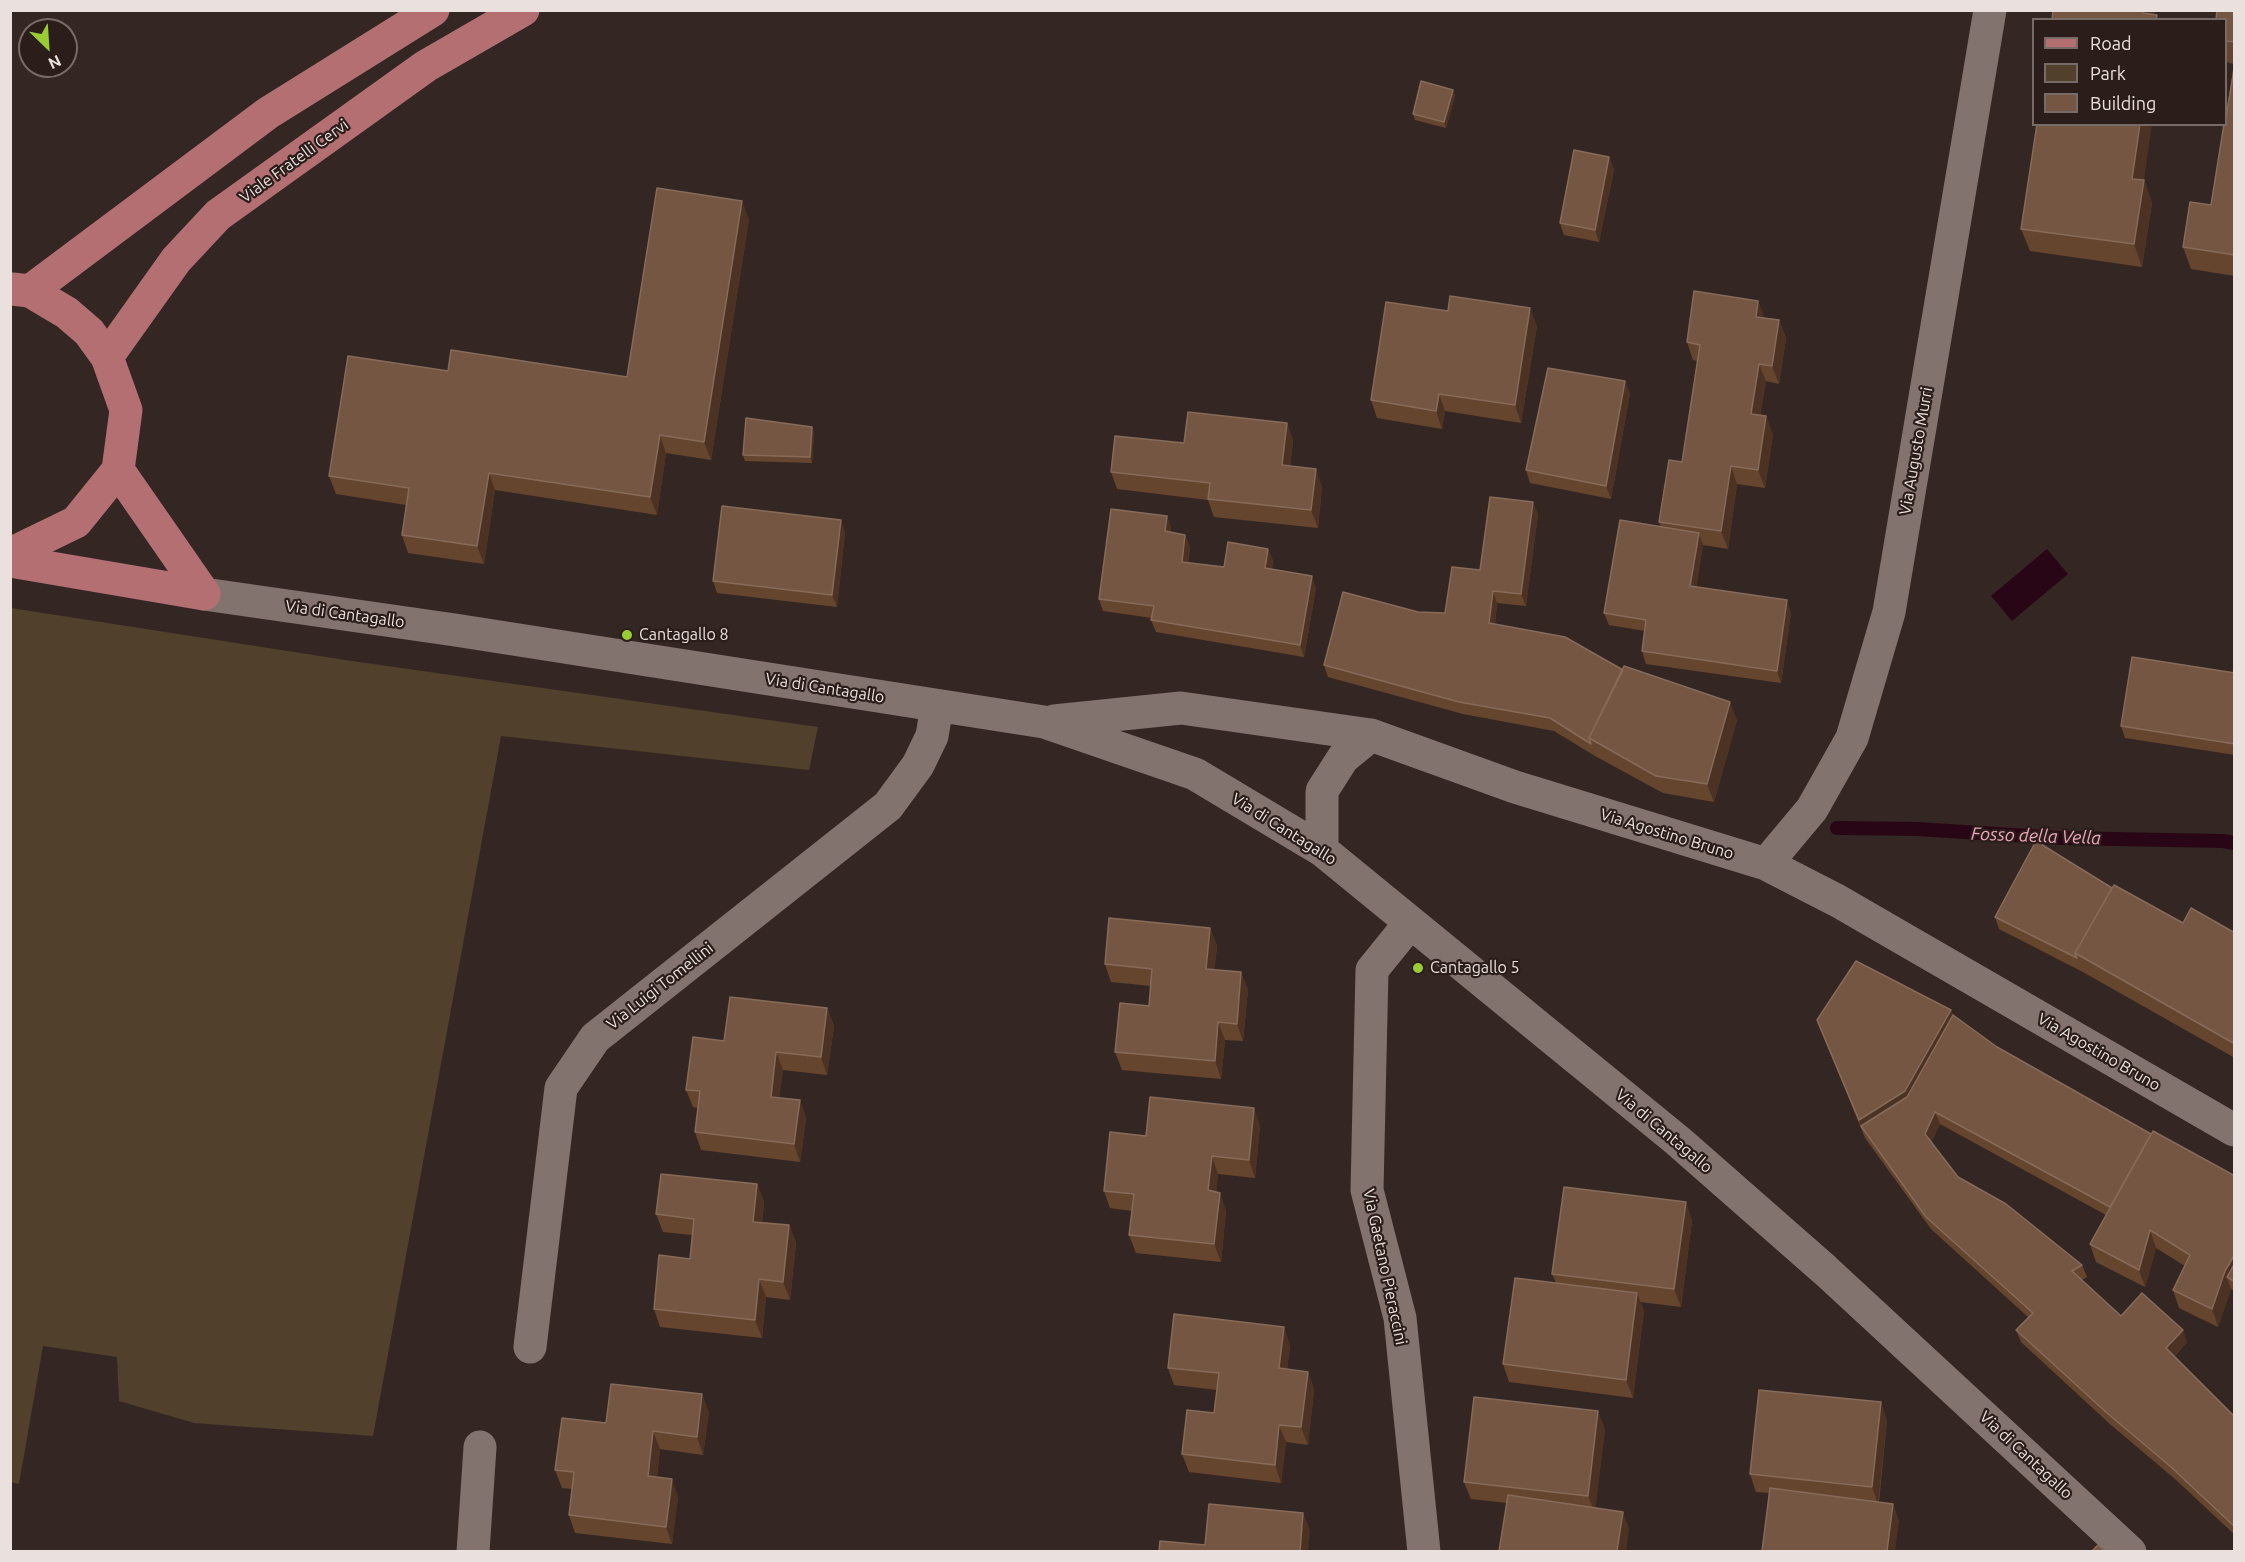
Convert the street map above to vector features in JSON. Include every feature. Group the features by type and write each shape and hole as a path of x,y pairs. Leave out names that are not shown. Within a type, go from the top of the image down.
{"main road":[{"path":"10,555 76,522 118,470 126,410 106,357 89,332 67,313 20,290 268,113 433,10"},
{"name":"Viale Fratelli Cervi","path":"106,357 176,260 218,215 426,66 524,10"},
{"path":"118,470 204,594"},
{"path":"10,561 204,594"}],"street":[{"name":"Via Augusto Murri","path":"1766,864 1812,808 1852,738 1889,612 1990,10"},
{"name":"Via di Cantagallo","path":"204,594 454,630 1044,722 1195,774 1322,850 1678,1141 1825,1270 2130,1551"},
{"name":"Via Luigi Tomellini","path":"530,1347 561,1088 595,1038 888,806 918,765 932,736 937,706"},
{"name":"Via Agostino Bruno","path":"1044,722 1181,708 1371,735 1515,787 1766,864 1838,901 2235,1130"},
{"path":"1322,850 1322,790 1343,758 1371,735"},
{"name":"Via Gaetano Pieraccini","path":"1410,923 1372,970 1367,1190 1400,1318 1424,1551"},
{"path":"473,1551 480,1447"}],"green space":[{"path":"11,608 352,661 818,727 809,770 501,736 373,1436 194,1423 119,1401 117,1357 43,1346 19,1484 11,1482"}],"shaded area":[{"path":"2047,549 2068,574 2012,621 1991,596"}],"building":[{"path":"2053,10 2143,10 2143,13 2157,15 2156,18 2052,18"},
{"path":"2217,10 2235,10 2235,42 2227,41 2227,18 2216,18"},
{"path":"2235,63 2235,255 2183,247 2190,202 2211,205 2224,126 2227,126"},
{"path":"1421,81 1453,90 1444,122 1413,114"},
{"path":"2037,126 2140,126 2132,179 2144,180 2134,244 2021,229"},
{"path":"1574,150 1609,157 1595,230 1560,223"},
{"path":"657,188 742,201 704,442 660,435 650,497 489,473 477,546 402,535 409,488 329,476 348,356 448,371 451,350 627,377"},
{"path":"1694,291 1758,301 1756,317 1779,320 1772,366 1759,364 1751,414 1766,416 1758,470 1731,466 1721,531 1659,522 1669,460 1682,462 1700,345 1687,342"},
{"path":"1450,296 1530,308 1515,405 1439,394 1436,411 1371,400 1386,302 1448,311"},
{"path":"1548,368 1625,381 1606,486 1526,470"},
{"path":"1188,412 1287,423 1282,465 1316,469 1311,510 1208,499 1210,483 1111,472 1115,436 1184,443"},
{"path":"746,418 812,427 810,457 743,455"},
{"path":"1490,497 1533,502 1521,594 1493,591 1489,623 1565,637 1623,670 1589,738 1591,744 1550,718 1459,702 1324,665 1343,592 1418,612 1445,613 1452,567 1480,570"},
{"path":"722,506 841,520 832,595 713,581"},
{"path":"1111,509 1167,516 1165,531 1185,535 1182,562 1224,567 1228,542 1268,549 1265,568 1312,576 1300,645 1151,620 1154,606 1099,599"},
{"path":"1620,520 1699,533 1690,586 1787,600 1777,671 1642,651 1646,620 1604,613"},
{"path":"2132,657 2235,673 2235,744 2121,726"},
{"path":"1624,666 1730,702 1707,784 1656,776 1589,738"},
{"path":"2036,841 2112,888 2075,953 2077,958 1995,917"},
{"path":"2114,885 2183,923 2191,908 2235,933 2235,1044 2075,953"},
{"path":"1109,918 1210,928 1206,969 1241,972 1237,1024 1218,1022 1215,1061 1115,1052 1120,1003 1149,1006 1152,969 1105,964"},
{"path":"1856,961 1951,1010 1905,1091 1859,1120 1817,1020"},
{"path":"730,997 827,1008 821,1057 776,1052 771,1097 800,1100 794,1144 695,1132 700,1091 686,1090 693,1037 724,1041"},
{"path":"1953,1015 1997,1047 2151,1134 2110,1207 1935,1112 1925,1134 1958,1177 2006,1204 2082,1265 2072,1271 2121,1316 2142,1293 2183,1330 2166,1348 2235,1417 2235,1527 2171,1467 2107,1413 2016,1330 2033,1313 1926,1217 1861,1126 1907,1097"},
{"path":"1150,1097 1254,1108 1249,1160 1212,1156 1208,1190 1220,1193 1214,1244 1129,1235 1134,1194 1104,1191 1110,1132 1146,1136"},
{"path":"2153,1131 2235,1176 2235,1254 2225,1271 2212,1309 2173,1290 2190,1255 2150,1230 2139,1270 2090,1244"},
{"path":"661,1174 757,1184 753,1222 789,1225 783,1282 759,1279 755,1320 654,1309 659,1255 690,1259 694,1219 656,1214"},
{"path":"1564,1187 1686,1202 1674,1289 1552,1274"},
{"path":"2235,1263 2235,1282 2227,1277"},
{"path":"1515,1278 1637,1293 1626,1380 1503,1364"},
{"path":"1174,1314 1284,1327 1279,1368 1308,1372 1301,1427 1279,1425 1275,1465 1182,1454 1187,1410 1214,1413 1219,1373 1168,1368"},
{"path":"611,1384 702,1394 697,1437 653,1431 648,1476 672,1479 666,1527 569,1515 574,1472 555,1470 562,1418 606,1423"},
{"path":"1759,1390 1881,1402 1872,1487 1750,1474"},
{"path":"1474,1397 1598,1411 1588,1496 1464,1482"},
{"path":"1770,1488 1893,1504 1887,1551 1762,1551"},
{"path":"1508,1495 1623,1512 1617,1551 1499,1551"},
{"path":"1209,1504 1303,1513 1300,1551 1159,1551 1160,1541 1205,1545"},
{"path":"2098,1545 2105,1551 2092,1551"}],"waterway":[{"name":"Fosso della Vella","path":"1837,828 1917,829 2060,838 2234,843"}],"place":[{"name":"Cantagallo 8","path":"627,635"},
{"name":"Cantagallo 5","path":"1418,968"}]}
